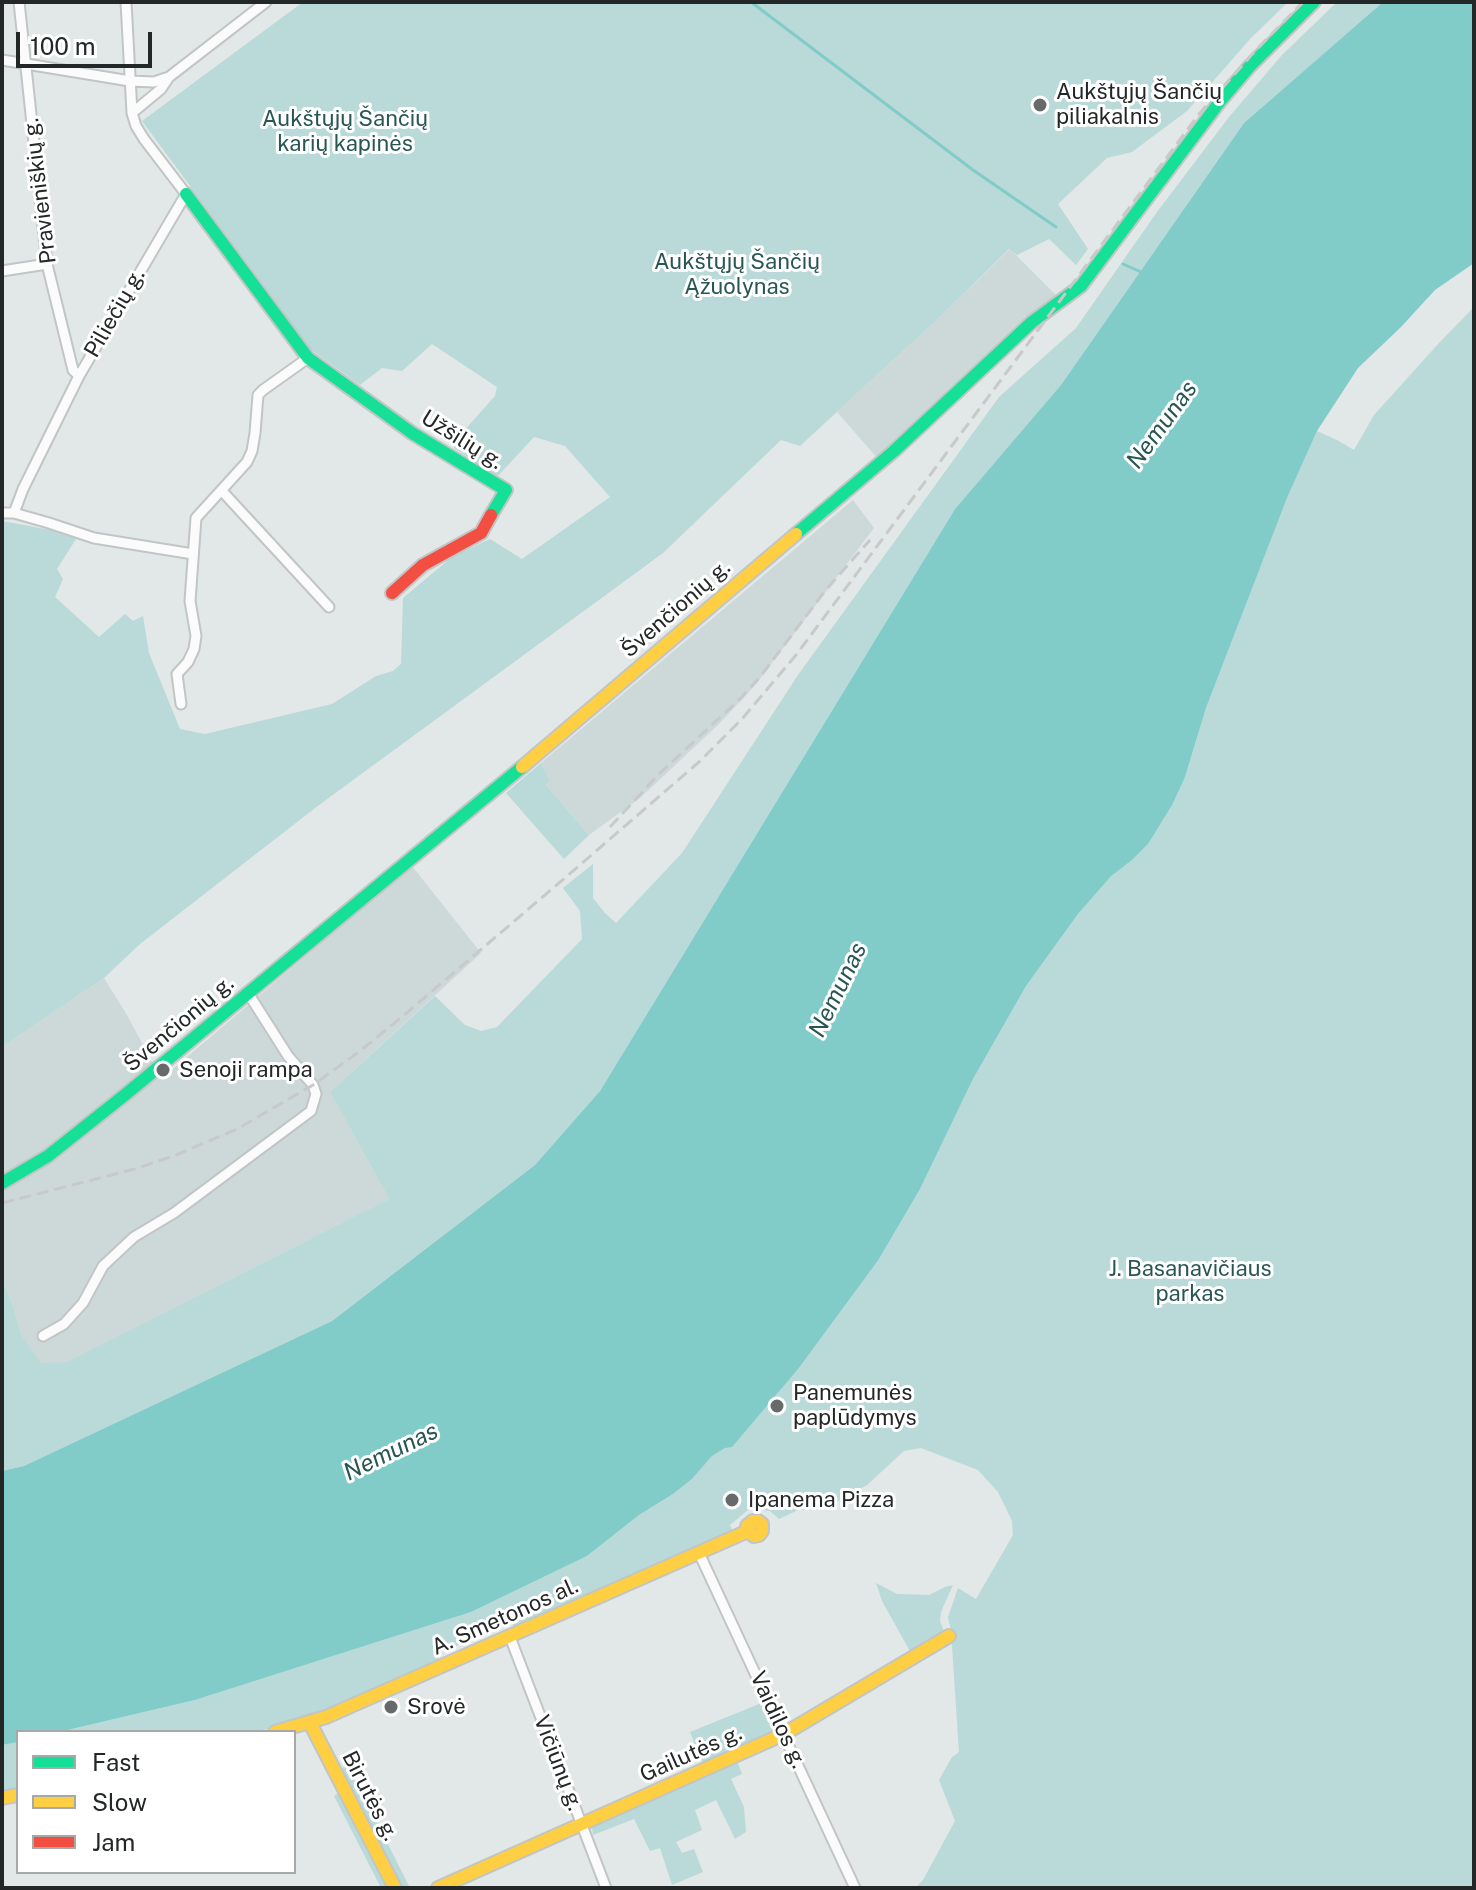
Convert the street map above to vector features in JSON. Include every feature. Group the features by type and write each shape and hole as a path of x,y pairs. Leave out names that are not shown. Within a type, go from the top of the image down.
{"street":[{"name":"Pravieniškių g.","path":"19,2 47,264 73,370 79,376"},
{"path":"126,2 132,113 136,126 186,194"},
{"path":"132,113 161,89 169,77 266,2"},
{"name":"Švenčionių g.","path":"2,1183 48,1156 126,1094 574,724 894,451 1032,322 1081,286 1221,100 1249,67 1314,2"},
{"path":"2,60 130,81 154,82 169,77"},
{"name":"Užšilių g.","path":"186,194 308,358 429,445 506,490 481,533 423,565 392,593"},
{"name":"Piliečių g.","path":"14,513 79,376 186,194"},
{"path":"2,271 47,264"},
{"path":"181,704 177,674 188,662 196,636 190,601 196,518 247,462 252,451 258,395 308,358"},
{"path":"222,491 329,607"},
{"path":"2,513 14,513 94,538 193,554"},
{"path":"43,1336 64,1324 83,1303 103,1266 134,1237 174,1213 311,1111 316,1094 313,1085 288,1056 248,993"},
{"name":"A. Smetonos al.","path":"283,1730 310,1723 748,1531"},
{"name":"Vaidilos g.","path":"699,1553 855,1888"},
{"name":"Gailutės g.","path":"438,1888 784,1734 949,1636"},
{"name":"Vičiūnų g.","path":"510,1637 606,1888"},
{"name":"Birutės g.","path":"310,1723 395,1888"}],"shaded area":[{"path":"1010,249 1058,297 1043,306 879,460 837,412"},
{"path":"853,500 874,528 756,684 720,723 640,798 589,835 546,785 550,780 541,763"},
{"path":"412,866 481,953 330,1092 389,1199 66,1362 41,1364 21,1334 2,1281 2,1047 104,978 161,1079"}],"green space":[{"name":"Aukštųjų Šančių Ąžuolynas","path":"303,2 1288,2 1251,38 1187,111 1132,152 1107,158 1058,204 1088,249 1076,265 1049,239 1017,255 1009,249 800,446 781,440 663,553 319,805 140,944 104,978 2,1047 2,521 67,533 76,539 57,569 63,579 55,597 99,637 125,614 133,621 143,616 149,653 180,729 205,734 332,704 376,676 393,671 401,664 403,598 452,557 490,539 522,559 610,497 565,446 534,437 497,477 454,448 454,442 495,396 497,387 432,344 402,371 382,368 360,385 310,349 298,339 282,310 142,121"},
{"path":"1337,2 1383,2 1244,123 1061,385 955,509 600,1091 535,1165 332,1321 24,1466 2,1471 2,1281 21,1334 41,1363 66,1362 389,1199 330,1092 435,996 465,1025 481,1031 497,1027 582,939 580,911 563,888 593,864 593,898 616,923 682,853 798,675 999,397 1076,328 1157,212 1229,117 1282,55"},
{"name":"J. Basanavičiaus parkas","path":"1474,307 1474,1888 915,1888 923,1880 955,1821 939,1780 952,1757 959,1752 948,1617 958,1588 976,1599 1013,1535 1012,1521 998,1492 978,1470 921,1448 904,1451 867,1485 822,1510 798,1510 779,1519 770,1511 748,1510 730,1525 733,1532 515,1629 511,1621 450,1649 437,1649 439,1662 304,1719 263,1730 68,1730 195,1700 471,1612 587,1556 639,1515 673,1494 692,1479 712,1456 725,1448 774,1398 879,1259 920,1189 973,1079 1026,986 1078,914 1111,875 1148,844 1185,777 1206,708 1287,498 1317,431 1354,450 1374,415"},
{"path":"541,763 550,780 546,785 589,835 564,859 506,793"},
{"path":"876,1583 897,1594 929,1595 953,1585 941,1612 940,1621 945,1634 911,1653 882,1601"},
{"path":"764,1702 779,1732 704,1767 690,1732"},
{"path":"16,1742 16,1790 2,1793 2,1745"},
{"path":"737,1761 742,1774 731,1779 744,1807 746,1832 735,1839 716,1800 695,1810 702,1830 676,1842 682,1853 694,1849 703,1872 672,1885 660,1848 650,1851 634,1819 593,1835 592,1827"},
{"path":"347,1763 410,1888 400,1888 340,1771"},
{"path":"340,1792 390,1888 381,1888 334,1796"}],"water":[{"name":"Nemunas","path":"1383,2 1474,2 1474,263 1435,290 1358,368 1317,431 1287,498 1172,805 1148,844 1111,876 1078,914 1026,986 973,1079 920,1189 879,1259 798,1369 732,1447 712,1456 692,1479 673,1494 639,1515 587,1556 471,1612 195,1700 68,1730 16,1730 16,1742 2,1745 2,1471 24,1466 332,1321 535,1165 600,1091 955,509 1061,385 1244,123"}],"waterway":[{"path":"751,2 973,170 1056,227"},
{"path":"1123,264 1141,272"}],"railway":[{"path":"2,1203 135,1169 176,1155 237,1129 313,1085 403,1016 699,762 742,719 796,655 1199,114 1303,2"},
{"path":"610,827 659,774 741,698 825,591 870,540"}],"traffic: fast":[{"path":"796,534 894,451 1032,322 1081,286 1221,100 1249,67 1314,2"},
{"path":"186,194 308,358 412,433 506,490 491,515"},
{"path":"2,1183 48,1156 126,1094 522,767"}],"traffic: slow":[{"path":"522,767 796,534"},
{"path":"753,1521 762,1524 759,1535 754,1536 748,1531 747,1526 753,1521"},
{"path":"282,1730 326,1717 748,1531"},
{"path":"438,1888 784,1734 949,1636"},
{"path":"310,1723 395,1888"},
{"path":"2,1798 16,1795"}],"traffic: jam":[{"path":"392,593 423,565 481,533 491,515"}],"place":[{"name":"Aukštųjų Šančių piliakalnis","path":"1040,105"},
{"name":"Senoji rampa","path":"163,1070"},
{"name":"Panemunės paplūdymys","path":"777,1406"},
{"name":"Ipanema Pizza","path":"732,1500"},
{"name":"Srovė","path":"391,1707"}],"park label":[{"name":"Aukštųjų Šančių karių kapinės","path":"345,132"}]}
